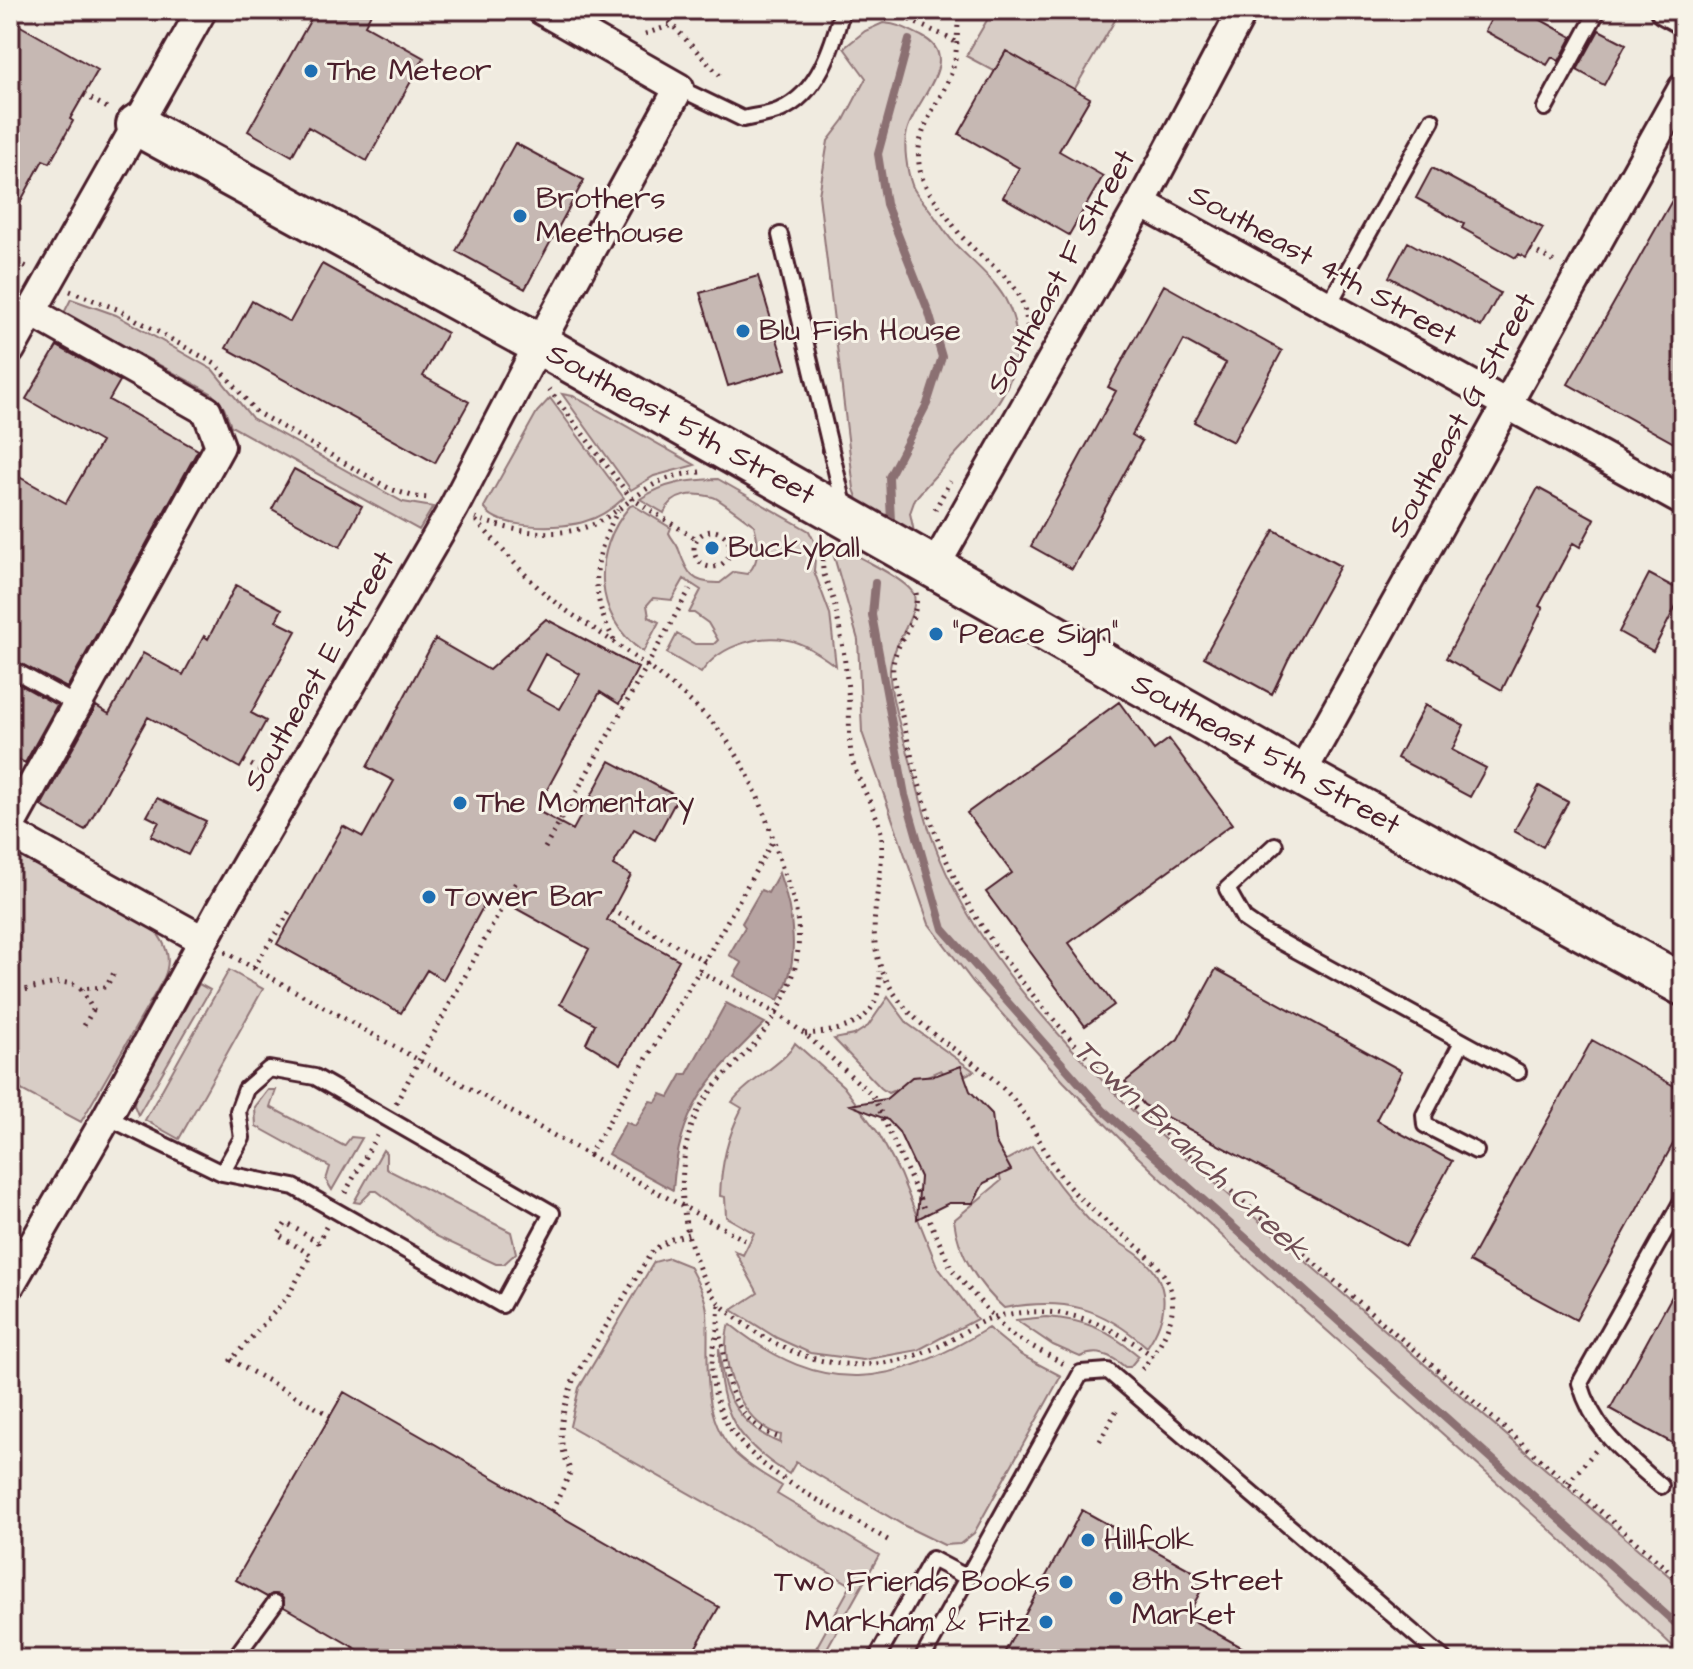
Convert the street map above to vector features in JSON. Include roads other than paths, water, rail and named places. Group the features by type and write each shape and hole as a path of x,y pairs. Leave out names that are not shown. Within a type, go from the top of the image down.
{"street":[{"path":"10,350 202,10"},
{"path":"542,10 679,88"},
{"name":"Southeast F Street","path":"935,566 1141,203 1243,10"},
{"path":"1665,10 1683,20"},
{"name":"Southeast E Street","path":"10,1285 107,1117 203,940 438,535 679,88"},
{"name":"Southeast G Street","path":"1301,774 1683,88"},
{"name":"Southeast 5th Street","path":"137,125 539,344 837,526 935,566 1301,774 1683,985"},
{"name":"Southeast 4th Street","path":"1141,203 1683,501"},
{"path":"10,826 220,446 207,411 32,312"},
{"path":"10,833 203,940"}],"lane":[{"path":"679,88 743,119 781,110 807,91 834,42 842,10"},
{"path":"1545,108 1598,10"},
{"path":"1328,306 1432,120"},
{"path":"780,235 837,526"},
{"path":"10,668 77,705"},
{"path":"1275,845 1227,889 1244,919 1518,1072"},
{"path":"1462,1042 1424,1115 1425,1125 1476,1151"},
{"path":"107,1117 222,1173 294,1187 502,1305 552,1213 315,1077 269,1069 246,1089 238,1111 242,1138 222,1173"},
{"path":"1661,1486 1606,1437 1586,1405 1580,1383 1683,1199"},
{"path":"922,1659 1081,1373 1108,1371 1444,1659"},
{"path":"876,1659 932,1559 968,1578"},
{"path":"234,1659 275,1603"}],"waterway":[{"name":"Town Branch Creek","path":"891,522 889,477 927,404 942,357 929,313 886,204 878,154 909,40"},
{"name":"Town Branch Creek","path":"875,583 872,615 905,795 943,929 1103,1110 1683,1630"}],"place":[{"name":"The Meteor","path":"311,71"},
{"name":"Brothers Meethouse","path":"520,216"},
{"name":"Blu Fish House","path":"743,331"},
{"name":"Buckyball","path":"712,548"},
{"name":"\"Peace Sign\"","path":"936,634"},
{"name":"The Momentary","path":"460,803"},
{"name":"Tower Bar","path":"429,897"},
{"name":"Hillfolk","path":"1088,1540"},
{"name":"Two Friends Books","path":"1066,1582"},
{"name":"8th Street Market","path":"1116,1598"},
{"name":"Markham & Fitz","path":"1046,1622"}]}
